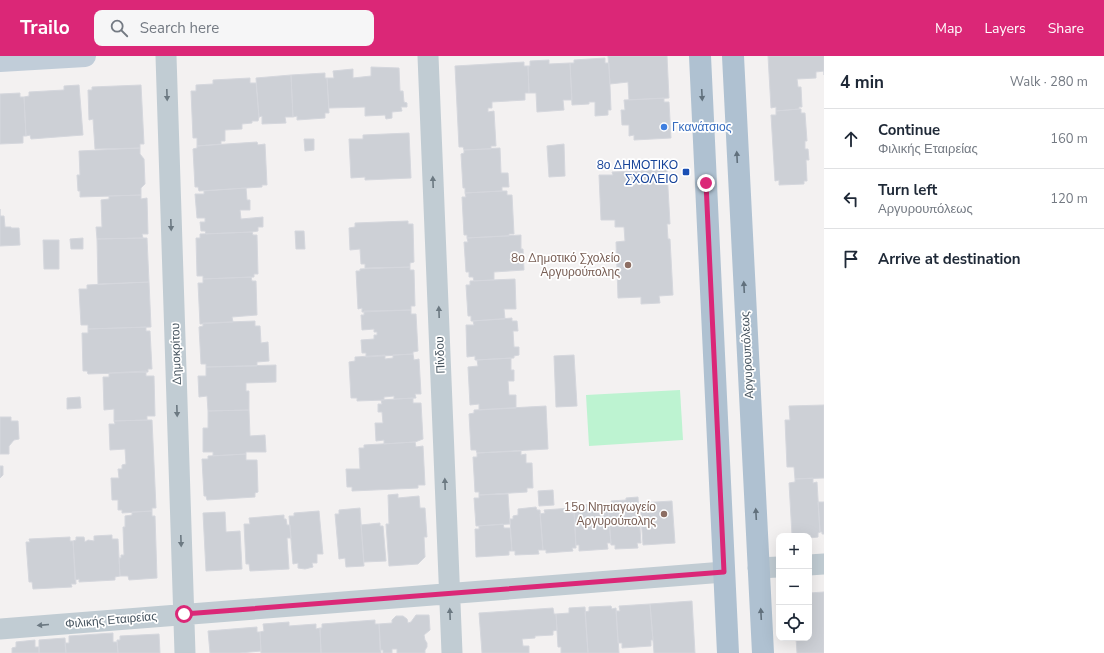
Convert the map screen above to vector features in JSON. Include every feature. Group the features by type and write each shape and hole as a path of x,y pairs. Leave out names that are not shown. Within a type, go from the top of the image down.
{"main road":[{"path":"700,56 728,653"},
{"name":"Αργυρουπόλεως","path":"733,56 769,567 763,653"}],"street":[{"path":"0,61 85,56"},
{"name":"Δημοκρίτου","path":"166,56 185,653"},
{"name":"Πίνδου","path":"428,56 452,653"},
{"path":"812,565 824,564"},
{"name":"Φιλικής Εταιρείας","path":"0,629 724,572"}],"green space":[{"path":"680,390 683,440 589,446 586,395"}],"building":[{"path":"608,56 667,56 669,98 629,100 628,82 610,84"},
{"path":"768,56 824,56 824,71 816,72 816,78 797,79 798,87 801,87 802,107 799,107 799,109 776,111 776,107 771,108"},
{"path":"605,58 605,63 609,63 611,110 608,110 608,115 595,116 595,102 589,102 589,104 572,105 570,63 574,63 574,60"},
{"path":"549,60 549,64 570,63 572,100 563,100 564,110 537,112 536,93 529,93 528,66 530,66 530,61"},
{"path":"524,62 524,66 528,66 529,93 525,93 525,100 492,102 492,108 488,108 488,112 494,111 496,146 491,146 491,149 464,150 463,147 459,147 455,66"},
{"path":"371,67 399,68 400,91 403,91 404,102 407,103 407,107 401,107 402,111 392,112 392,118 386,119 385,115 365,116 365,107 329,108 327,78 334,78 333,71 353,69 353,78 371,76"},
{"path":"325,73 325,78 327,78 329,113 325,113 325,118 297,120 297,116 293,117 291,75"},
{"path":"291,75 293,117 285,117 286,123 262,124 262,116 259,117 256,78"},
{"path":"250,78 250,83 256,83 259,117 258,121 242,124 242,129 225,130 225,141 221,141 221,144 197,146 197,138 193,138 191,91 196,91 196,85 213,84 213,80"},
{"path":"79,85 83,135 31,139 30,135 26,136 24,97 29,96 29,92 64,90 64,86"},
{"path":"141,85 144,144 140,144 140,148 95,149 93,119 89,120 88,90 92,90 92,87"},
{"path":"20,93 20,97 24,97 26,136 23,136 23,143 0,144 0,94"},
{"path":"664,98 664,102 669,102 671,138 634,140 634,135 629,136 629,125 622,125 621,110 625,110 624,100"},
{"path":"801,109 801,113 805,113 807,141 805,141 805,149 808,149 809,160 806,160 807,181 804,181 804,184 779,185 779,180 775,181 771,115 776,115 776,111"},
{"path":"409,133 411,178 365,180 365,177 351,178 349,139 363,139 363,135"},
{"path":"304,139 314,139 314,150 305,151"},
{"path":"257,142 258,145 265,144 267,185 262,185 262,187 199,191 198,187 195,187 193,149 197,148 197,146"},
{"path":"564,144 565,176 549,177 547,146"},
{"path":"140,148 140,154 144,159 145,184 141,188 141,195 80,197 77,175 80,175 79,151"},
{"path":"500,148 501,173 508,173 509,187 502,187 502,191 465,193 465,188 463,188 461,154 464,153 464,150"},
{"path":"667,170 670,224 667,224 668,239 670,239 673,295 659,296 660,303 641,304 641,297 618,298 616,242 625,241 624,227 615,227 615,220 601,220 599,175 613,175 612,172"},
{"path":"246,188 247,200 250,200 250,210 240,210 241,219 263,217 263,227 258,227 258,231 252,232 206,234 205,231 201,231 200,222 205,222 205,218 197,218 195,194 204,194 204,191"},
{"path":"507,191 507,195 512,195 514,234 509,234 509,236 467,238 467,235 464,235 462,197 466,197 465,193"},
{"path":"141,195 141,199 147,198 148,234 142,234 143,238 97,239 96,227 102,227 101,200 109,199 109,196"},
{"path":"0,216 4,216 5,227 19,228 20,245 0,246"},
{"path":"408,221 408,224 413,224 414,262 410,263 410,267 365,268 365,264 361,264 360,249 350,250 349,228 355,227 355,223"},
{"path":"295,231 304,231 305,249 296,249"},
{"path":"252,232 253,235 257,235 258,274 254,274 254,277 203,279 203,276 197,276 196,238 200,238 200,234"},
{"path":"521,235 524,270 494,272 494,280 474,281 473,277 469,277 469,272 466,272 464,242 468,242 467,238"},
{"path":"83,238 83,249 71,249 70,239"},
{"path":"147,238 149,282 98,284 97,239"},
{"path":"43,240 59,240 59,269 44,269"},
{"path":"410,267 410,270 414,270 415,306 411,306 411,310 362,312 362,308 358,309 356,271 360,271 360,269"},
{"path":"251,277 252,281 256,281 257,315 232,317 233,322 200,324 198,283 203,283 203,279"},
{"path":"515,279 516,309 504,309 505,319 471,321 471,316 468,316 466,285 470,285 470,281"},
{"path":"149,282 151,327 88,329 88,325 81,325 79,289 87,289 87,285"},
{"path":"411,310 411,314 416,314 418,351 413,352 413,354 366,357 366,353 362,353 361,340 374,339 374,335 377,335 377,332 374,332 374,329 362,330 361,315 364,315 364,311"},
{"path":"512,318 512,321 517,321 518,331 513,331 514,347 519,347 519,355 514,356 514,358 475,360 475,356 467,357 466,325 474,325 473,321"},
{"path":"255,321 255,326 260,326 261,343 268,342 269,361 257,362 257,366 206,367 206,364 201,364 199,327 203,326 203,323"},
{"path":"146,327 146,331 150,331 152,369 148,369 148,372 88,374 87,371 83,371 82,333 88,333 88,329"},
{"path":"413,354 414,360 419,359 421,394 415,394 416,398 394,399 394,396 384,397 384,400 357,401 357,398 351,398 349,362 355,361 355,357 385,355 385,359 393,358 393,355"},
{"path":"574,355 577,406 556,407 554,356"},
{"path":"511,358 511,370 514,370 514,381 508,381 509,395 516,395 516,408 479,410 479,404 470,405 468,367 478,366 477,360"},
{"path":"276,365 276,382 246,383 246,391 249,391 249,410 208,411 207,396 199,397 198,376 206,376 206,367"},
{"path":"146,371 146,376 154,376 155,416 147,416 147,420 114,421 114,409 104,410 103,377 109,377 109,373"},
{"path":"80,397 81,408 67,409 67,398"},
{"path":"413,398 413,403 421,403 423,439 415,442 384,444 384,440 376,441 375,423 383,423 382,412 378,412 378,404 382,404 381,400"},
{"path":"824,405 824,478 795,479 794,467 787,467 785,420 790,420 789,406"},
{"path":"546,406 548,449 477,453 476,450 471,450 469,414 474,413 474,410"},
{"path":"249,410 250,436 265,435 266,452 246,452 246,454 213,456 213,452 203,452 203,428 208,428 208,411"},
{"path":"0,417 11,417 11,421 18,421 19,439 14,440 9,446 9,454 0,454"},
{"path":"152,420 156,508 152,508 152,511 122,513 122,510 118,510 118,500 112,500 111,478 119,478 118,469 122,469 122,465 126,464 125,449 110,450 109,424 115,424 114,421"},
{"path":"415,442 416,447 423,446 425,485 418,485 418,488 352,491 352,487 347,487 346,469 360,469 359,448 364,448 364,445"},
{"path":"521,451 521,455 526,454 526,463 532,463 533,488 527,488 527,492 479,495 479,492 475,492 473,457 477,457 477,453"},
{"path":"246,454 246,460 257,460 258,492 255,493 255,497 207,500 206,496 204,496 202,459 208,459 208,456"},
{"path":"0,466 3,466 3,475 0,478"},
{"path":"813,478 813,483 817,482 820,532 818,533 818,537 812,538 812,533 792,533 789,483 795,482 795,479"},
{"path":"553,490 554,505 539,506 538,491"},
{"path":"398,494 398,498 419,496 420,508 425,508 427,537 424,537 425,557 418,564 389,566 386,524 389,524 388,495"},
{"path":"508,494 510,524 476,526 474,498 479,498 479,495"},
{"path":"638,497 641,543 637,543 638,548 615,549 615,545 611,545 608,505 612,504 611,501 626,500 626,498"},
{"path":"672,501 675,543 643,545 640,503"},
{"path":"818,502 824,502 824,534 820,532"},
{"path":"604,504 605,508 608,507 611,543 607,543 608,549 579,551 579,545 576,545 574,510 577,510 577,505"},
{"path":"536,507 537,510 540,510 543,550 538,550 539,554 515,555 515,551 512,551 510,519 513,519 513,516 518,515 518,509"},
{"path":"360,508 364,566 346,567 345,558 339,559 335,514 339,514 339,510"},
{"path":"571,508 571,513 574,513 576,548 572,548 573,551 546,553 546,550 543,550 540,514 545,513 544,510"},
{"path":"152,511 152,516 155,516 157,578 129,580 128,576 120,576 119,558 121,558 121,555 124,555 123,527 125,527 125,516 132,515 132,512"},
{"path":"319,511 323,554 317,554 317,563 312,563 313,567 305,569 298,568 298,563 293,564 289,516 294,516 294,513"},
{"path":"225,512 226,532 240,531 242,569 206,571 203,513"},
{"path":"284,515 287,525 290,525 291,538 287,538 289,569 250,571 249,564 246,564 244,524 250,524 249,518"},
{"path":"380,523 380,526 383,526 386,561 364,562 361,525"},
{"path":"503,524 504,528 510,528 512,551 509,551 509,555 476,557 475,529 479,529 479,526"},
{"path":"112,535 112,539 118,539 120,576 115,577 115,580 79,582 79,579 75,580 73,541 76,540 76,537 84,537 85,542 88,540 94,541 94,536"},
{"path":"70,537 70,541 73,541 76,584 71,584 72,587 33,589 32,582 29,582 26,542 30,542 29,539"},
{"path":"824,592 824,653 797,653 796,641 812,641 812,593"},
{"path":"692,601 695,653 654,653 650,604"},
{"path":"650,604 653,640 651,640 651,646 622,648 622,643 618,643 616,611 620,611 619,606"},
{"path":"611,606 612,609 616,608 619,653 588,653 585,612 589,611 589,607"},
{"path":"585,607 588,653 561,653 561,647 558,647 556,614 569,613 569,608"},
{"path":"553,608 554,614 556,614 557,630 553,631 553,635 535,636 535,638 522,639 523,646 529,646 529,653 482,653 479,613"},
{"path":"416,615 429,615 430,630 424,635 427,643 425,653 397,653 397,649 392,649 392,653 383,653 383,650 380,650 379,624 392,623 392,620 396,616 403,616 407,619 408,623 411,622"},
{"path":"375,620 375,624 379,624 381,653 321,653 320,628 322,628 322,624"},
{"path":"289,622 289,626 316,624 316,629 320,628 321,653 261,653 260,632 264,631 263,624"},
{"path":"257,627 257,632 260,632 261,651 210,653 208,631"},
{"path":"113,633 113,642 117,642 118,653 66,653 65,643 69,643 69,636"},
{"path":"159,634 160,653 118,653 117,640 120,640 120,636"},
{"path":"65,638 66,653 39,653 39,640"},
{"path":"35,640 35,647 39,647 39,653 12,653 12,648 16,647 16,642"}],"place":[{"name":"Γκανάτσιος","path":"664,127"},
{"name":"8ο ΔΗΜΟΤΙΚΟ ΣΧΟΛΕΙΟ","path":"686,172"},
{"name":"8ο Δημοτικό Σχολείο Αργυρούπολης","path":"628,265"},
{"name":"15ο Νηπιαγωγείο Αργυρούπολης","path":"664,514"}],"route":[{"path":"184,614 724,572 706,183"}]}
